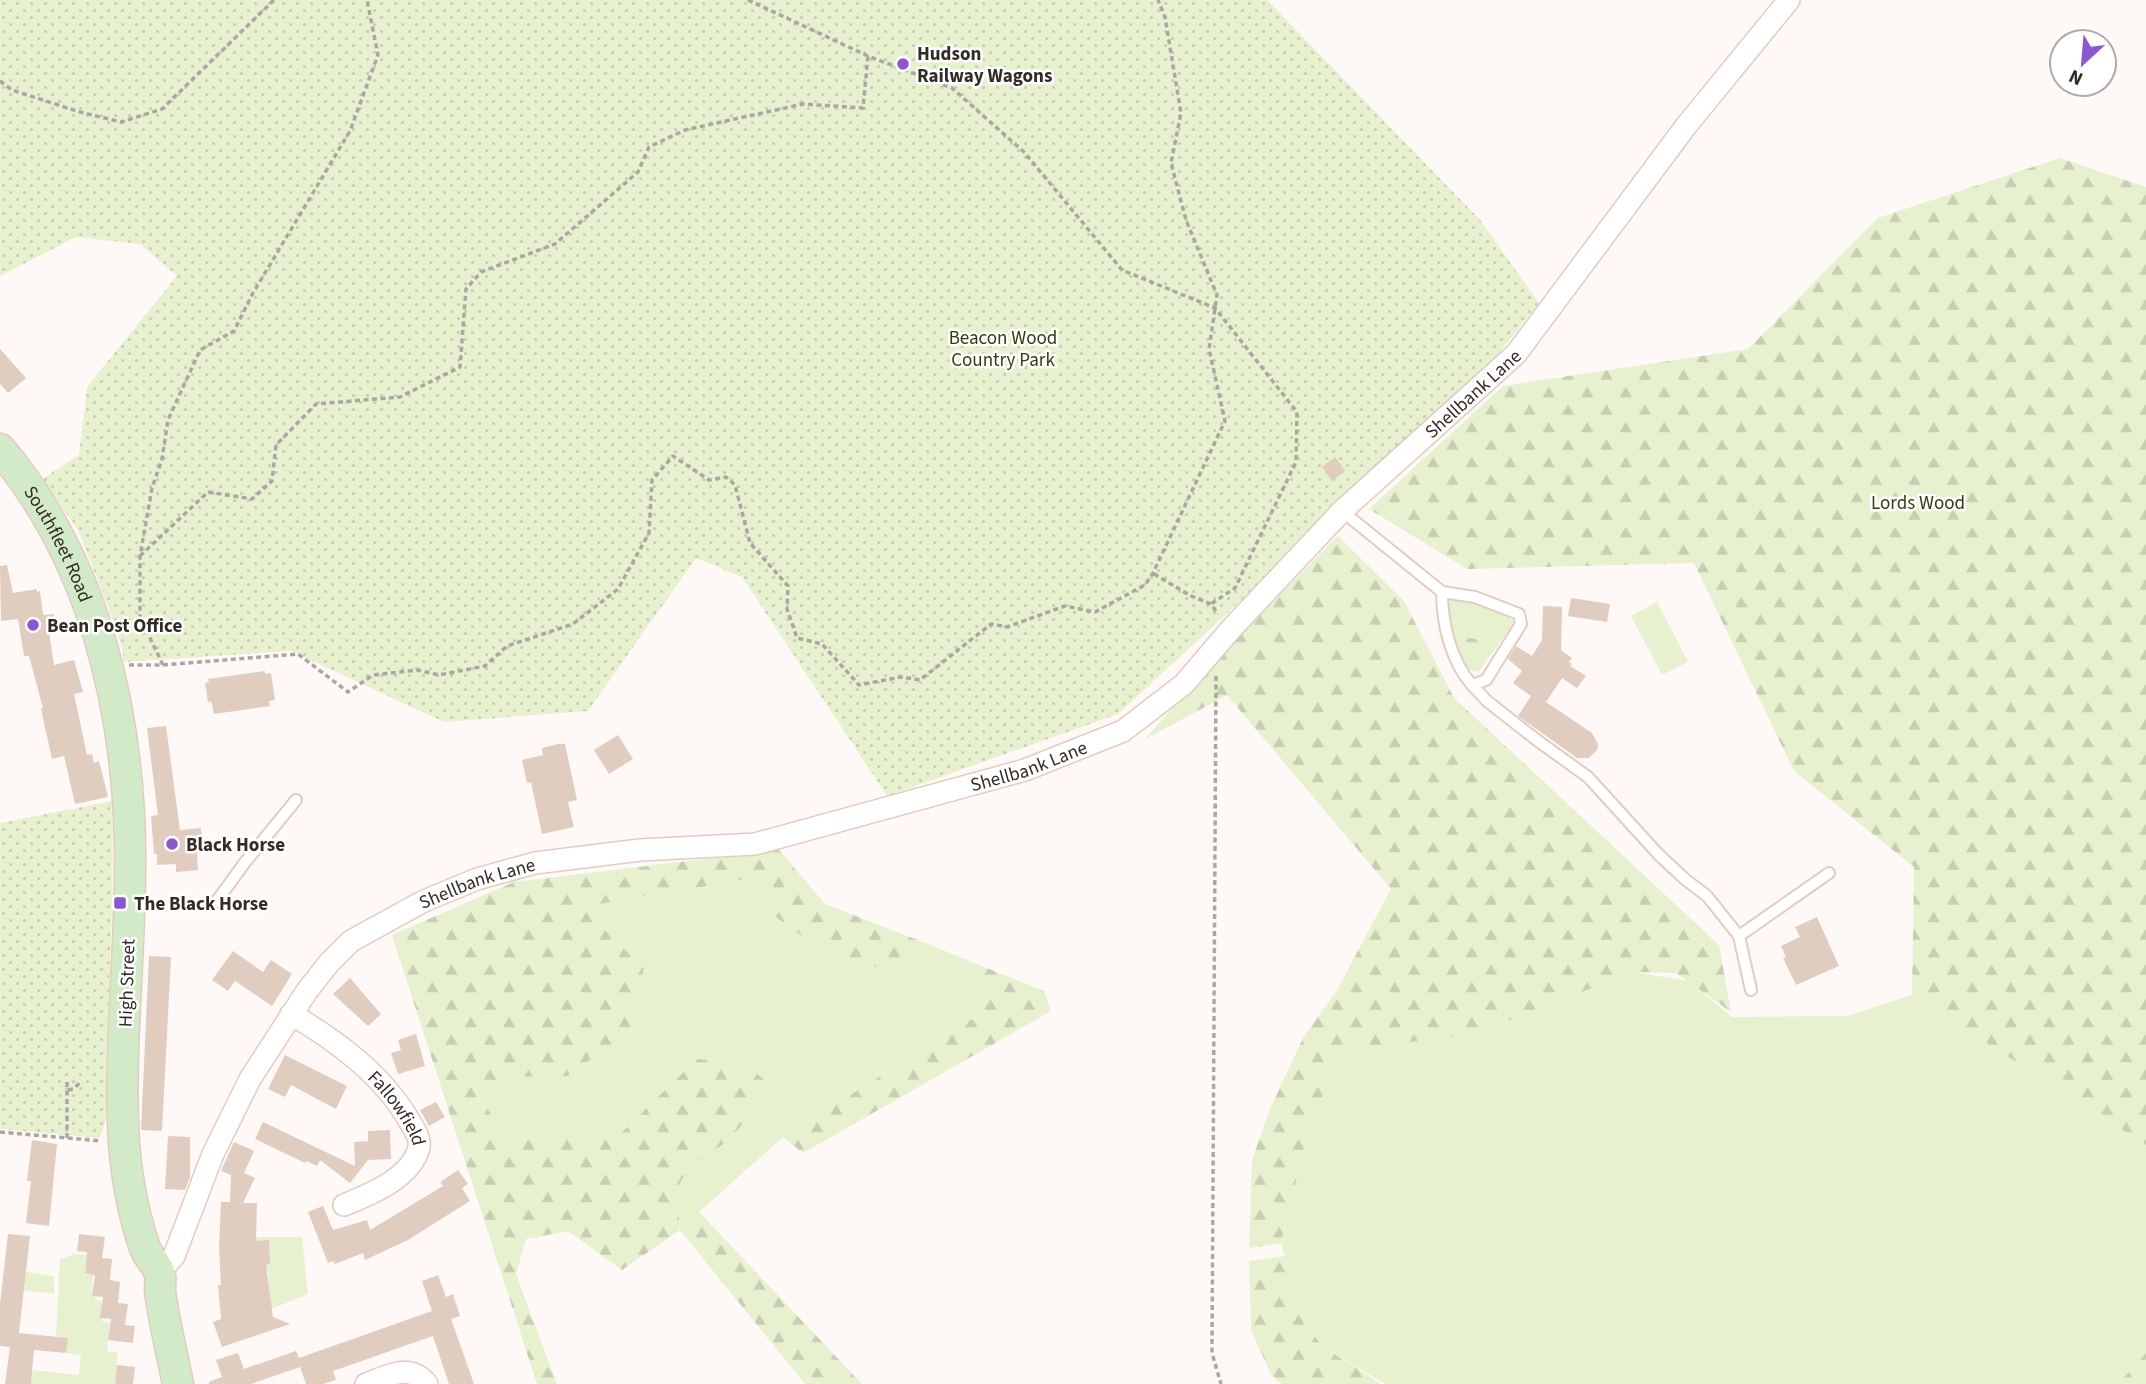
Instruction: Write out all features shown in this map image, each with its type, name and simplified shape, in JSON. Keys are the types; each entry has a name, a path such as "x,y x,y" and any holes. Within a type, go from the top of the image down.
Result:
{"main road":[{"name":"Southfleet Road","path":"0,449 28,486 67,553 88,599 109,674"},
{"name":"High Street","path":"109,674 123,747 130,845 123,1072 124,1143 138,1227 147,1255 160,1272"},
{"path":"160,1272 160,1291 178,1384"}],"street":[{"name":"Shellbank Lane","path":"160,1272 174,1256 199,1187 235,1106 290,1014 317,978 351,941 424,901 477,879 535,863 640,850 755,844 1025,770 1123,731 1184,684 1231,629 1342,511 1516,354 1686,126 1789,0"},
{"name":"Fallowfield","path":"290,1014 316,1029 371,1071 394,1097 419,1140 416,1154 398,1177 371,1194 344,1206"},
{"path":"366,1384 405,1370 418,1374 427,1384"}],"lane":[{"path":"1342,511 1442,592 1475,597 1518,614 1521,624 1486,680 1472,685"},
{"path":"1442,592 1442,607 1458,668 1487,701 1588,777 1659,855 1707,895 1739,936 1751,990"},
{"path":"216,902 296,800"},
{"path":"1739,936 1829,873"}],"path":[{"path":"0,81 12,90 80,113 121,122 162,108 274,0"},
{"path":"163,665 140,617 141,556 152,488 162,459 168,420 200,350 234,331 253,293 350,131 377,55 367,0"},
{"path":"748,0 868,56 952,88 1024,152 1122,270 1215,308 1297,412 1296,462 1235,588 1211,604 1191,596 1153,573"},
{"path":"109,674 123,665 163,665 298,654 348,692 373,675 418,670 439,675 485,666 507,646 573,624 618,589 649,533 652,480 673,456 709,480 726,477 735,485 750,543 788,586 787,608 797,638 822,643 859,685 901,677 920,680 991,624 1007,627 1065,606 1095,612 1145,585 1225,421 1209,349 1217,295 1186,220 1171,163 1181,113 1165,18 1158,0"},
{"path":"141,556 208,492 252,499 272,481 276,445 316,404 400,397 460,367 466,289 481,272 555,244 638,172 649,147 685,130 803,104 863,107 868,56"},
{"path":"1217,689 1212,1353 1222,1384"},
{"path":"67,1080 67,1138"},
{"path":"68,1090 74,1089 82,1081"},
{"path":"0,1132 124,1143"}],"green space":[{"name":"Beacon Wood Country Park","path":"0,0 1267,0 1481,221 1539,303 1469,390 1118,714 887,796 742,577 696,558 588,711 444,722 291,651 123,662 116,627 78,530 42,479 79,455 87,387 177,276 140,244 76,237 0,276"},
{"name":"Lords Wood","path":"2060,158 2146,187 2146,1145 1912,995 1914,867 1794,771 1694,563 1467,569 1369,509 1503,386 1748,349 1878,218"},
{"path":"1338,536 1404,601 1454,698 1719,945 1731,1012 1676,973 1634,972 1473,1034 1345,1050 1310,1123 1281,1243 1249,1248 1252,1160 1270,1109 1303,1038 1337,990 1391,889 1227,695 1144,740 1224,651"},
{"path":"1453,598 1505,613 1513,621 1479,671 1474,672 1463,661 1450,623 1447,607"},
{"path":"1657,602 1688,662 1662,675 1631,616"},
{"path":"1466,638 1478,639 1487,647 1478,663 1472,665 1461,647"},
{"path":"112,801 107,1100 103,1129 99,1138 0,1129 0,823"},
{"path":"779,850 825,904 928,944 923,959 893,973 817,947 776,917 748,879 581,907 644,968 631,1031 567,1076 513,1077 474,1085 505,1139 616,1138 697,1059 745,1064 767,1082 758,1106 728,1141 689,1167 676,1190 680,1229 699,1212 862,1384 805,1384 680,1230 622,1270 568,1231 526,1239 516,1274 557,1384 537,1384 392,935 514,882"},
{"path":"748,879 776,917 923,959 928,944 977,964 971,977 991,996 977,1016 783,1137 680,1229 676,1189 689,1167 728,1141 697,1059 616,1138 504,1139 474,1085 513,1077 567,1076 644,968 580,907"},
{"path":"977,964 1044,991 1051,1011 803,1153 783,1137 977,1016 991,996 971,977"},
{"path":"1634,972 1688,981 1732,1017 1847,1016 1912,995 2146,1145 2146,1353 2118,1384 1385,1384 1322,1346 1299,1315 1281,1243 1310,1123 1345,1050 1473,1033"},
{"path":"240,1237 302,1237 308,1294 269,1310 271,1305 268,1271 222,1276 220,1267 270,1264 269,1241 241,1242"},
{"path":"73,1254 86,1255 85,1273 93,1274 92,1295 102,1301 102,1321 110,1323 107,1351 118,1353 115,1384 31,1384 33,1370 79,1375 81,1355 66,1353 67,1338 56,1336 60,1258 64,1259"},
{"path":"1284,1256 1299,1315 1322,1346 1381,1384 1281,1384 1271,1374 1251,1330 1249,1261"},
{"path":"26,1272 54,1276 54,1294 24,1290"},
{"path":"2146,1353 2146,1384 2118,1384"}],"building":[{"path":"0,349 26,378 8,393 0,384"},
{"path":"1335,457 1345,471 1332,481 1322,467"},
{"path":"7,565 13,593 37,589 37,592 40,591 43,615 54,614 57,631 49,632 54,665 74,660 83,692 74,694 87,755 92,754 94,763 99,761 108,797 75,804 64,756 52,759 41,709 43,708 29,656 24,656 18,619 1,621 0,566"},
{"path":"1571,598 1610,604 1607,622 1568,616"},
{"path":"1543,606 1562,607 1561,650 1572,658 1570,666 1586,676 1577,688 1562,678 1546,702 1592,733 1598,744 1597,750 1589,758 1577,758 1518,716 1531,696 1513,683 1522,671 1508,659 1516,646 1532,656 1542,640"},
{"path":"265,671 265,674 271,673 275,700 269,701 270,706 214,714 211,701 208,702 205,683 209,682 208,679"},
{"path":"166,726 180,830 201,828 203,853 197,853 198,870 176,872 176,864 157,865 157,854 154,854 151,816 158,815 147,728"},
{"path":"618,735 633,759 609,774 594,750"},
{"path":"565,744 577,800 568,802 574,827 542,834 531,782 527,783 522,760 543,755 542,748"},
{"path":"1817,917 1839,966 1796,985 1783,958 1786,957 1781,946 1800,937 1795,927"},
{"path":"233,951 263,972 271,960 292,974 272,1006 235,981 228,991 212,980"},
{"path":"149,956 171,957 162,1131 141,1130"},
{"path":"350,978 381,1014 368,1026 333,994"},
{"path":"416,1034 425,1066 398,1074 391,1053 401,1050 398,1040"},
{"path":"285,1055 347,1086 336,1109 291,1085 285,1097 268,1089"},
{"path":"436,1102 445,1117 429,1126 420,1110"},
{"path":"263,1122 355,1166 354,1142 368,1141 368,1131 390,1130 391,1159 368,1160 350,1183 320,1160 317,1166 306,1161 305,1163 255,1139"},
{"path":"168,1136 190,1137 190,1177 185,1190 165,1189"},
{"path":"32,1140 57,1144 49,1226 26,1223"},
{"path":"234,1142 254,1151 244,1173 255,1178 243,1203 257,1203 256,1241 269,1240 270,1264 266,1264 273,1317 290,1324 222,1347 213,1322 221,1319 218,1285 221,1285 221,1202 230,1202 231,1175 221,1171"},
{"path":"458,1170 468,1184 462,1188 470,1201 408,1240 365,1260 363,1253 335,1264 333,1261 328,1263 308,1212 323,1206 333,1230 367,1220 370,1230 443,1186 440,1182"},
{"path":"8,1234 30,1236 19,1333 68,1338 66,1353 34,1350 31,1384 5,1384 10,1347 0,1346 0,1304"},
{"path":"79,1234 105,1237 102,1258 112,1259 110,1280 120,1282 118,1303 128,1304 125,1325 135,1326 133,1343 108,1340 111,1319 100,1318 103,1297 92,1296 95,1275 85,1273 87,1252 77,1251"},
{"path":"438,1275 446,1297 453,1294 460,1316 451,1319 474,1384 449,1384 433,1336 333,1371 336,1380 323,1384 306,1384 300,1367 251,1384 209,1384 222,1377 216,1360 238,1353 244,1369 296,1351 299,1358 432,1311 422,1281"},
{"path":"117,1365 135,1367 133,1384 115,1384"}],"place":[{"name":"Hudson Railway Wagons","path":"903,64"},
{"name":"Bean Post Office","path":"33,625"},
{"name":"Black Horse","path":"172,844"},
{"name":"The Black Horse","path":"120,903"}]}
